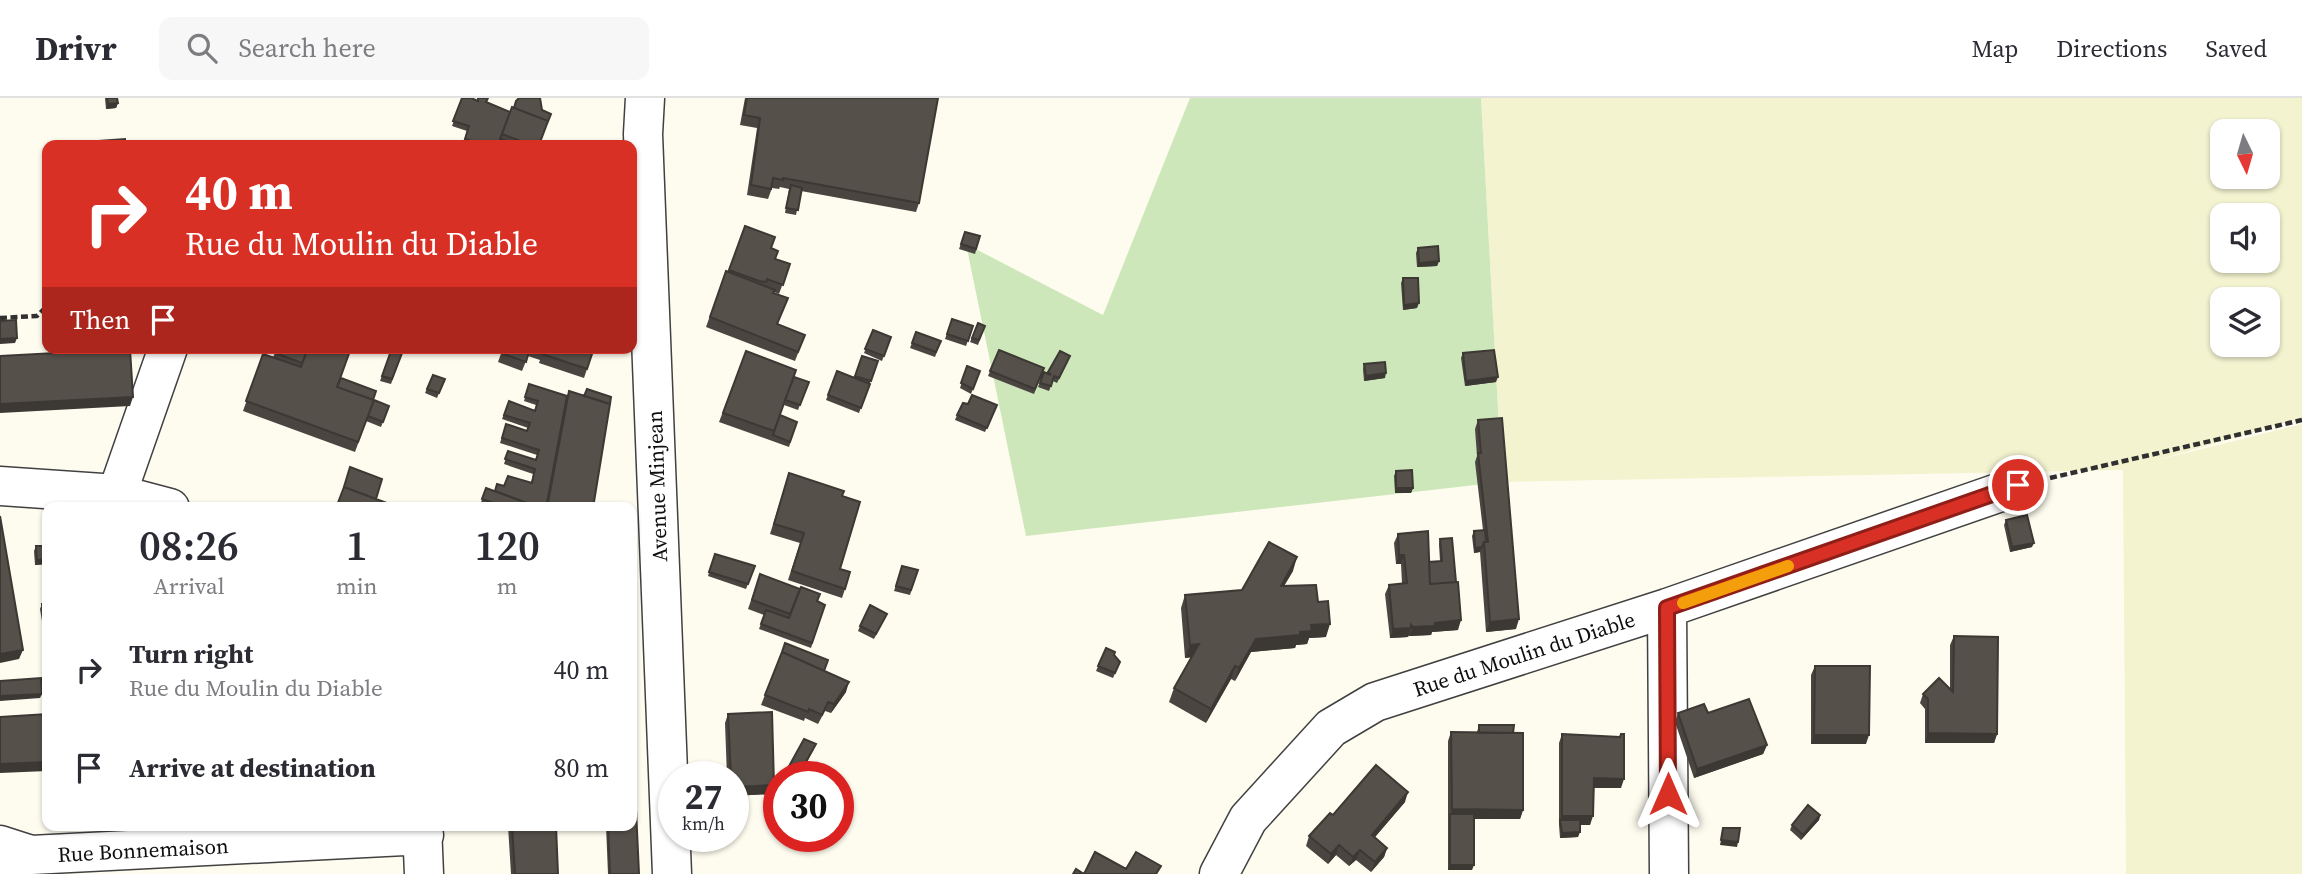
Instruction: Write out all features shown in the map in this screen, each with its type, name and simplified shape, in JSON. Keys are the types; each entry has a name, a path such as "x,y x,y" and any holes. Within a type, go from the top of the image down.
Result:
{"street":[{"name":"Avenue Minjean","path":"645,98 643,134 672,874"},
{"path":"117,494 165,354"},
{"name":"Rue du Moulin du Diable","path":"1219,874 1248,819 1331,728 1375,702 1667,608 2018,485"},
{"path":"0,486 117,494 147,502"},
{"path":"1667,608 1669,874"},
{"path":"423,831 424,874"},
{"name":"Rue Bonnemaison","path":"10,857 423,831"}],"path":[{"path":"0,318 37,316 42,311"},
{"path":"2018,485 2302,421"}],"green space":[{"path":"1190,98 1481,98 1502,482 1026,536 966,244 1103,315"},
{"path":"1481,98 2302,98 2302,418 2154,461 2302,424 2302,874 2126,874 2123,470 1502,482"}],"building":[{"path":"107,98 117,98 118,103 108,104"},
{"path":"462,98 478,101 478,98 488,98 486,102 510,112 500,139 503,140 465,139 469,126 453,121"},
{"path":"519,98 540,98 542,110 551,114 547,124 548,121 514,108"},
{"path":"747,98 938,98 919,203 783,178 773,178 771,189 751,185 760,118 744,115"},
{"path":"512,107 548,121 541,140 518,140 502,134"},
{"path":"791,185 802,188 798,210 786,208"},
{"path":"745,226 775,237 771,248 778,251 775,259 790,264 783,285 767,279 766,282 759,281 729,270"},
{"path":"965,232 980,236 976,249 961,244"},
{"path":"1438,246 1439,261 1419,263 1418,248"},
{"path":"726,271 775,290 773,293 788,298 777,324 805,335 798,352 710,317"},
{"path":"1403,278 1418,278 1419,303 1404,305"},
{"path":"952,319 973,326 968,341 947,334"},
{"path":"16,320 17,338 0,339 0,321"},
{"path":"978,323 985,326 979,340 972,338"},
{"path":"873,330 891,337 884,356 865,349"},
{"path":"916,332 941,341 936,352 912,343"},
{"path":"999,350 1044,368 1035,389 990,371"},
{"path":"1494,350 1498,377 1466,381 1463,353"},
{"path":"746,351 796,370 774,431 723,413"},
{"path":"1060,351 1070,356 1059,378 1054,376 1051,386 1040,383 1044,372 1051,375 1048,372"},
{"path":"130,354 133,397 0,404 0,356"},
{"path":"263,354 301,367 306,354 349,354 337,387 374,400 358,442 246,401"},
{"path":"278,354 306,354 302,363"},
{"path":"390,354 402,354 392,379 382,376"},
{"path":"504,354 528,354 526,362"},
{"path":"542,354 592,354 587,369"},
{"path":"862,356 878,361 871,381 855,376"},
{"path":"1385,362 1386,373 1366,376 1364,364"},
{"path":"967,366 980,371 973,389 961,383"},
{"path":"837,371 870,384 861,408 828,395"},
{"path":"433,375 445,379 439,393 427,389"},
{"path":"794,377 809,382 800,405 785,400"},
{"path":"341,378 376,391 373,400 337,387"},
{"path":"529,384 567,396 547,502 524,502 495,491 497,484 504,486 508,476 532,483 535,469 505,459 508,451 536,460 539,450 502,438 506,424 527,431 530,423 504,415 509,401 535,411 538,401 525,397"},
{"path":"587,389 611,397 610,404 584,396"},
{"path":"569,391 610,404 594,502 548,502"},
{"path":"972,395 997,405 987,428 957,415 963,403 968,404"},
{"path":"374,400 389,406 383,422 368,416"},
{"path":"780,415 797,422 790,442 773,435"},
{"path":"1502,418 1519,619 1490,622 1484,542 1488,542 1478,453 1481,453 1478,420"},
{"path":"350,467 382,479 376,499 344,487 343,490"},
{"path":"1412,470 1413,488 1396,488 1396,471"},
{"path":"789,473 844,491 842,496 860,502 840,569 850,572 845,589 792,571 804,533 774,524"},
{"path":"344,487 384,502 338,502"},
{"path":"486,488 524,502 490,502 482,499"},
{"path":"2027,515 2034,543 2012,547 2006,520"},
{"path":"0,516 23,650 0,654"},
{"path":"1485,530 1486,542 1482,547 1475,548 1474,531"},
{"path":"1428,531 1430,584 1458,582 1461,620 1435,623 1434,626 1411,625 1411,628 1393,629 1389,585 1407,583 1404,555 1399,555 1398,534"},
{"path":"1452,538 1456,582 1430,584 1429,562 1442,561 1440,539"},
{"path":"1269,542 1297,557 1281,586 1316,585 1318,602 1328,601 1330,624 1311,625 1312,631 1300,632 1300,635 1256,639 1239,668 1235,666 1211,709 1174,688 1199,644 1190,645 1185,595 1242,590"},
{"path":"36,546 42,546 42,560 37,560"},
{"path":"715,554 755,566 748,584 709,572"},
{"path":"902,566 918,570 911,590 896,586"},
{"path":"760,574 800,589 790,614 752,600"},
{"path":"801,587 820,594 817,601 825,605 812,643 761,624 766,610 789,618"},
{"path":"870,605 887,614 876,634 860,626"},
{"path":"1954,636 1998,637 1997,734 1928,733 1928,699 1923,694 1939,678 1953,692"},
{"path":"785,643 828,660 824,671 782,652"},
{"path":"1106,648 1115,652 1114,655 1120,662 1115,673 1098,666"},
{"path":"782,652 849,682 834,704 828,702 822,715 765,695"},
{"path":"1815,666 1870,666 1869,735 1814,735"},
{"path":"41,678 42,694 0,696 0,681"},
{"path":"1749,699 1767,745 1697,769 1678,713 1704,704 1708,713"},
{"path":"772,712 773,761 763,761 763,786 749,786 749,761 730,761 728,714"},
{"path":"42,714 42,762 0,764 0,717"},
{"path":"1479,725 1514,725 1513,733 1479,733"},
{"path":"1451,732 1523,733 1523,810 1452,809"},
{"path":"1562,734 1620,737 1624,734 1624,779 1594,778 1593,816 1562,816"},
{"path":"804,739 816,744 806,761 792,761"},
{"path":"1376,765 1408,792 1372,835 1387,848 1375,862 1360,850 1353,857 1339,845 1331,854 1309,836 1330,813 1333,815"},
{"path":"1808,805 1820,815 1803,835 1792,825"},
{"path":"1450,814 1474,814 1474,865 1450,865"},
{"path":"1560,820 1580,820 1580,832 1562,833"},
{"path":"1723,828 1740,828 1738,842 1721,840"},
{"path":"512,831 556,831 558,874 515,874"},
{"path":"608,831 637,831 639,874 610,874"},
{"path":"1095,852 1126,869 1136,852 1161,866 1156,874 1084,874"}],"slow traffic":[{"path":"1683,603 1788,566"}],"route":[{"path":"1668,794 1667,608 2018,485"}]}
